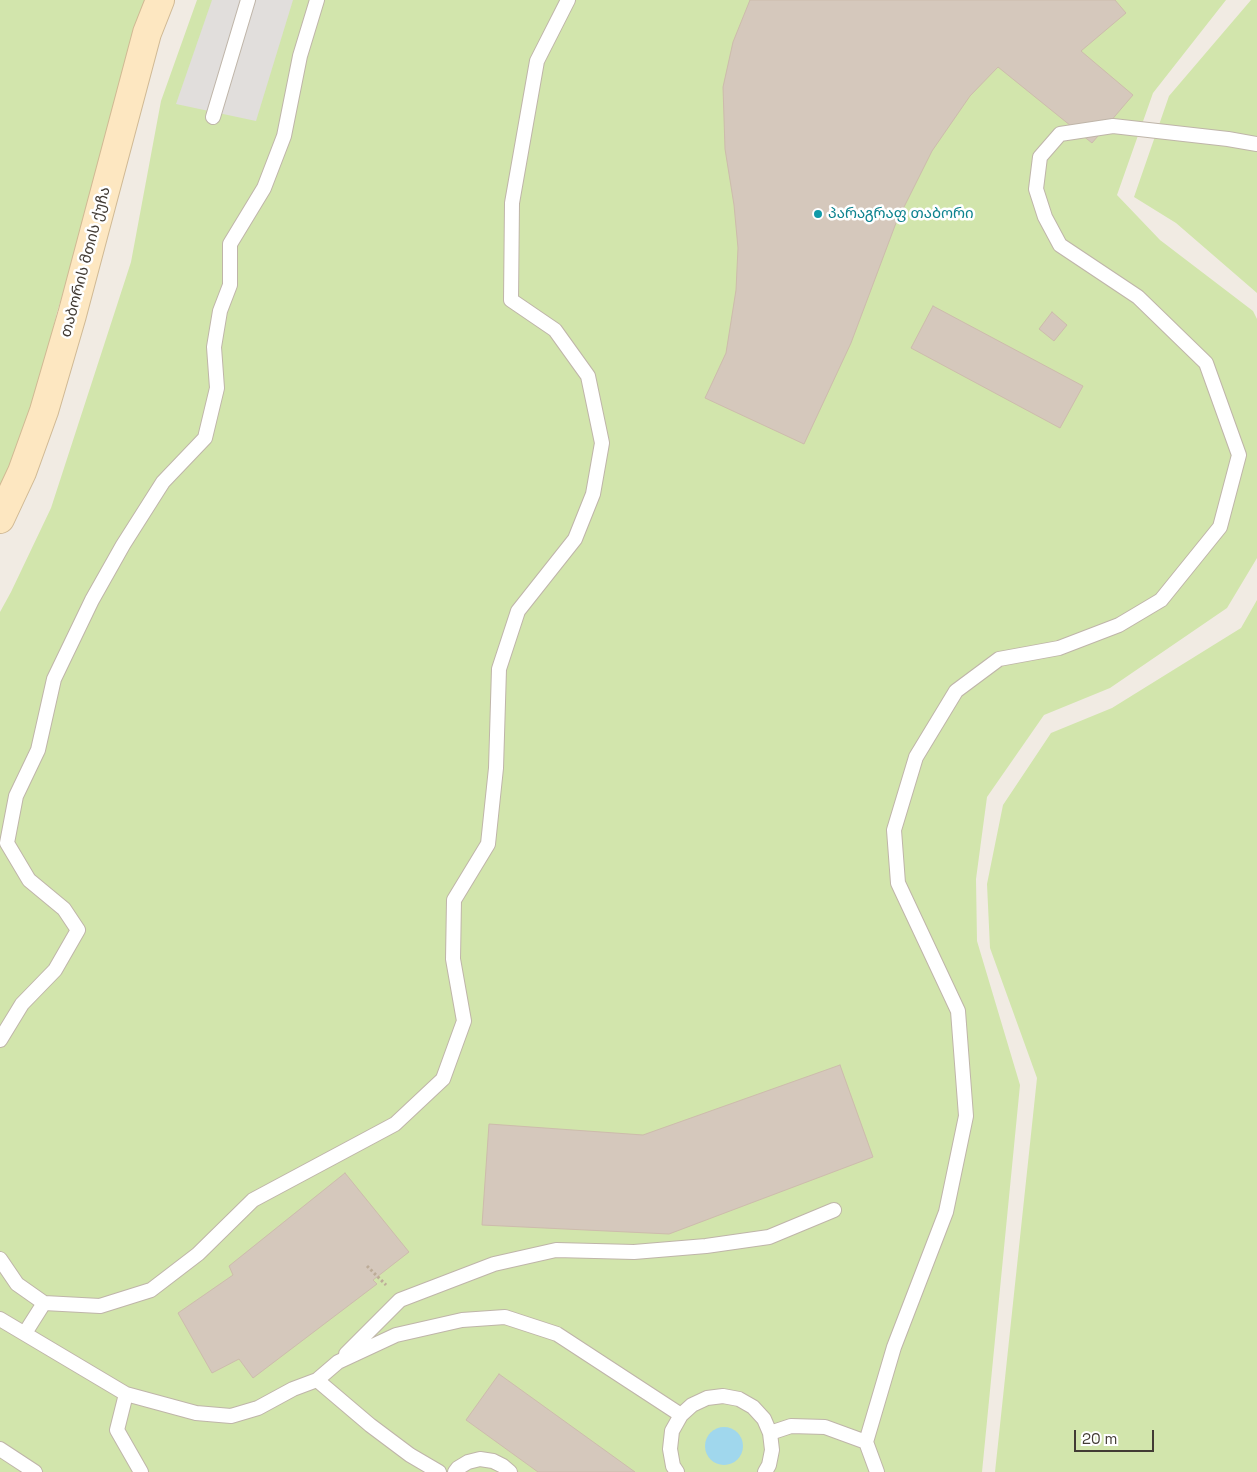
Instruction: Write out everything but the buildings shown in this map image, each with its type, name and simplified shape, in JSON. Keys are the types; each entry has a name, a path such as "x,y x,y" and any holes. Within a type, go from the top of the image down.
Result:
{"main road":[{"name":"თაბორის მთის ქუჩა","path":"0,519 22,472 44,411 72,315 147,33 160,0"}],"lane":[{"path":"213,116 248,0"},
{"path":"0,1040 22,1004 55,970 78,930 64,909 29,880 8,843 16,796 38,750 54,679 92,600 123,545 163,482 206,438 217,388 214,347 220,311 230,285 230,244 264,188 284,136 300,56 317,0"},
{"path":"0,1259 17,1284 44,1303 100,1306 151,1290 198,1254 253,1200 395,1124 442,1079 464,1021 453,959 454,900 488,844 496,768 499,669 518,611 575,539 593,494 602,443 588,376 555,330 511,300 512,203 537,61 568,0"},
{"path":"877,1472 866,1442 894,1347 946,1212 966,1116 958,1011 898,883 894,830 916,757 956,691 999,659 1059,648 1119,625 1161,600 1220,527 1239,454 1206,363 1138,297 1060,245 1046,217 1036,189 1040,157 1060,134 1113,126 1257,144"},
{"path":"0,1319 126,1394 196,1413 231,1416 258,1408 293,1389 317,1380 338,1362 400,1300 494,1264 556,1250 634,1252 715,1245 769,1237 834,1210"},
{"path":"25,1334 44,1303"},
{"path":"338,1362 396,1335 462,1320 505,1317 557,1334 680,1416"},
{"path":"317,1380 370,1425 410,1455 439,1472"},
{"path":"126,1394 117,1430 141,1472"},
{"path":"677,1472 673,1466 670,1449 672,1431 680,1416 692,1404 707,1398 723,1396 739,1399 753,1407 764,1419 770,1434 772,1450 765,1472"},
{"path":"770,1434 791,1426 825,1427 866,1442"},
{"path":"0,1449 35,1472"},
{"path":"455,1472 468,1462 480,1459 493,1461 504,1466 510,1472"}],"path":[{"path":"367,1266 400,1300"}],"green space":[{"path":"0,0 158,0 145,33 57,312 33,413 0,524"},
{"path":"197,0 1226,0 1153,93 1117,195 1160,240 1253,311 1257,319 1257,558 1227,608 1110,688 1044,715 987,797 976,879 977,941 1020,1085 982,1472 0,1472 0,612 51,508 131,262 161,101"},
{"path":"1251,0 1257,0 1257,293 1176,223 1134,197 1169,96"},
{"path":"1257,600 1257,1472 995,1472 1037,1078 990,948 987,884 1003,805 1051,733 1112,708 1241,628"}],"shaded area":[{"path":"212,0 293,0 256,121 176,104"}],"water":[{"path":"724,1427 737,1433 743,1446 737,1459 724,1465 711,1459 705,1446 711,1433"}],"place":[{"name":"პარაგრაფ თაბორი","path":"818,214"}]}
